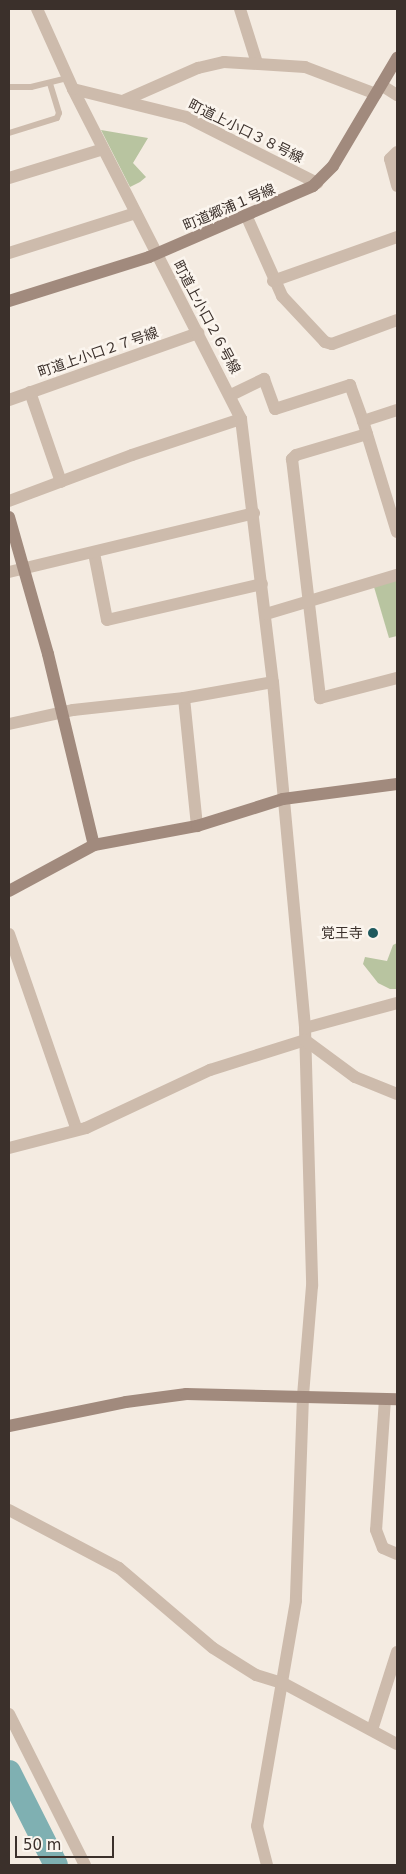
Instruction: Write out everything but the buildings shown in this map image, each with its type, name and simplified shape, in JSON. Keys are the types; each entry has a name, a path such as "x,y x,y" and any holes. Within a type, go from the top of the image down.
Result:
{"street":[{"name":"町道上小口２６号線","path":"37,9 70,83 231,395 241,418 254,513 274,682 305,1034 312,1286 303,1396 299,1570 283,1683 257,1826 266,1865"},
{"path":"240,9 257,63"},
{"name":"町道郷浦１号線","path":"9,301 157,254 317,183 333,166 397,58"},
{"path":"125,100 198,68 224,62 305,67 397,95"},
{"name":"町道上小口３８号線","path":"70,83 200,123 317,183"},
{"path":"9,178 103,148"},
{"path":"397,152 390,159 397,186"},
{"path":"9,253 136,213"},
{"path":"246,215 273,282 282,296 325,342 332,344 397,320"},
{"path":"273,282 397,237"},
{"name":"町道上小口２７号線","path":"9,400 198,333"},
{"path":"231,395 264,379 275,409 350,385 353,389 397,532"},
{"path":"30,392 61,482"},
{"path":"363,421 397,410"},
{"path":"9,501 241,418"},
{"path":"367,434 296,454 292,459 320,698 397,678"},
{"path":"9,572 254,513"},
{"path":"9,517 25,569 94,845"},
{"path":"94,553 107,620 262,584"},
{"path":"266,614 397,575"},
{"path":"9,724 62,712 184,698 274,682"},
{"path":"184,698 198,826"},
{"path":"9,891 94,845 198,826 283,799 397,784"},
{"path":"9,934 77,1130"},
{"path":"9,1148 77,1130 210,1070 305,1034 397,1003"},
{"path":"305,1034 354,1077 397,1094"},
{"path":"9,1426 171,1396 303,1396 391,1399 376,1530 383,1548 397,1554"},
{"path":"9,1510 119,1568 214,1648 256,1675 283,1683 397,1744"},
{"path":"372,1730 397,1652"},
{"path":"9,1714 84,1865"}],"lane":[{"path":"9,87 70,83"},
{"path":"9,133 57,118 59,113 50,84"}],"green space":[{"path":"101,130 148,138 133,163 146,177 130,187"},
{"path":"397,580 397,636 389,638 374,587"},
{"path":"397,943 397,989 390,989 378,983 363,964 365,957 387,961 393,945"}],"waterway":[{"path":"9,1772 56,1865"}],"place":[{"name":"覚王寺","path":"373,933"}]}
